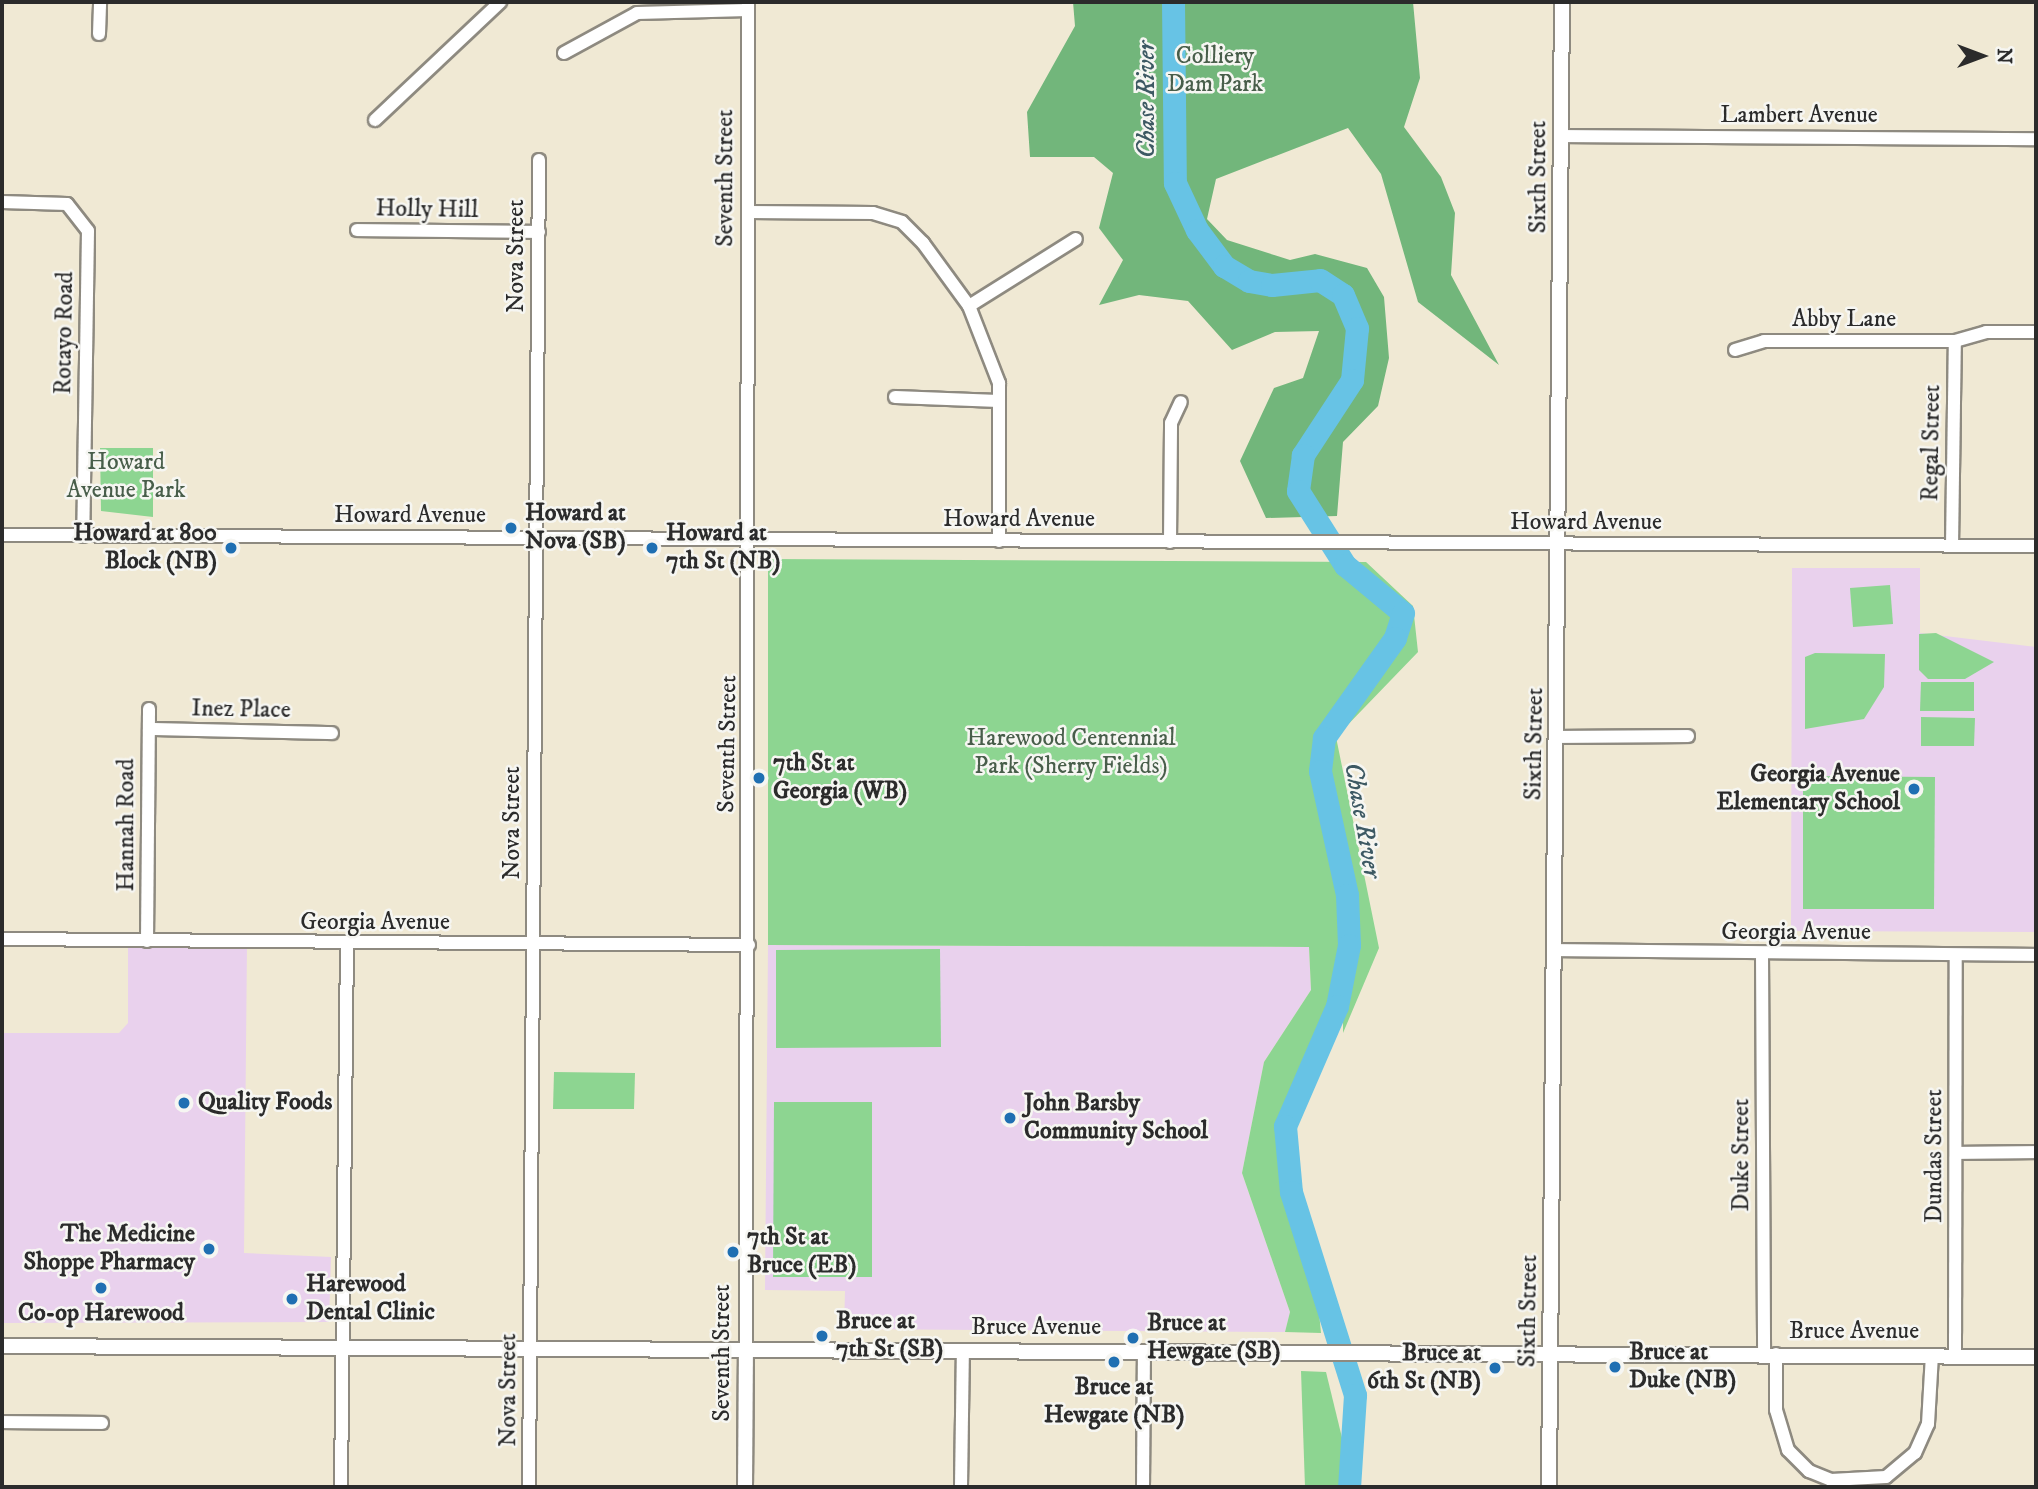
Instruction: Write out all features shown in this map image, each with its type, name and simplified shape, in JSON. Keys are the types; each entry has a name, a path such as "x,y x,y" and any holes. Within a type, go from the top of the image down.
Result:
{"street":[{"path":"99,34 100,2"},
{"path":"375,120 500,2"},
{"name":"Sixth Street","path":"1549,1487 1560,544 1562,2"},
{"path":"564,54 637,13 748,6"},
{"name":"Seventh Street","path":"745,1487 752,539 748,6"},
{"name":"Lambert Avenue","path":"1562,136 2036,139"},
{"name":"Nova Street","path":"529,1487 539,160"},
{"name":"Rotayo Road","path":"2,202 67,204 88,231 83,536"},
{"path":"749,212 873,213 902,222 969,306 999,383 999,541"},
{"name":"Holly Hill","path":"356,230 539,232"},
{"path":"969,306 1076,239"},
{"name":"Abby Lane","path":"1735,350 1764,341 1955,341 1986,332 2036,332"},
{"name":"Regal Street","path":"1952,546 1955,341"},
{"path":"895,397 999,401"},
{"path":"1170,541 1171,423 1181,402"},
{"name":"Howard Avenue","path":"2,535 2036,546"},
{"name":"Hannah Road","path":"147,941 149,709"},
{"name":"Inez Place","path":"149,729 332,733"},
{"path":"1558,737 1688,736"},
{"name":"Georgia Avenue","path":"2,939 533,947 748,946"},
{"path":"341,1487 346,944"},
{"name":"Georgia Avenue","path":"1555,950 2036,955"},
{"name":"Duke Street","path":"1762,954 1770,1355"},
{"name":"Dundas Street","path":"1955,1357 1956,954"},
{"path":"1956,1153 2036,1152"},
{"name":"Bruce Avenue","path":"2,1346 2036,1357"},
{"path":"961,1487 963,1350"},
{"path":"1143,1351 1143,1487"},
{"name":"Bruce Avenue","path":"1770,1355 1776,1410 1788,1450 1809,1471 1832,1480 1886,1476 1915,1453 1928,1424 1932,1355"},
{"path":"2,1422 102,1423"}],"shaded area":[{"name":"Georgia Avenue Elementary School","path":"1792,568 1920,568 1920,633 2036,647 2036,932 1791,931"},
{"path":"128,945 247,945 244,1253 331,1257 329,1322 2,1323 2,1033 119,1033 128,1023"},
{"name":"John Barsby Community School","path":"768,945 1309,947 1311,990 1264,1062 1242,1173 1290,1312 1285,1332 844,1329 845,1291 765,1290"}],"green space":[{"name":"Colliery Dam Park","path":"1073,2 1413,2 1420,78 1404,127 1441,177 1455,213 1451,275 1499,365 1418,302 1381,174 1348,128 1216,179 1207,219 1227,240 1290,260 1315,254 1367,268 1384,297 1389,358 1378,406 1343,442 1337,516 1266,518 1240,461 1274,388 1303,378 1319,331 1275,332 1232,350 1188,301 1139,295 1099,305 1123,260 1099,228 1113,173 1094,157 1030,157 1027,112 1075,26"},
{"name":"Howard Avenue Park","path":"100,448 153,448 153,517 101,511"},
{"name":"Harewood Centennial Park (Sherry Fields)","path":"768,559 1366,562 1413,606 1418,652 1336,737 1379,948 1343,1033 1343,1006 1300,1087 1284,1145 1282,1189 1314,1261 1321,1333 1285,1332 1290,1312 1242,1173 1264,1062 1311,990 1309,947 768,945"},
{"path":"1890,585 1893,624 1853,627 1850,588"},
{"path":"1936,633 1994,662 1965,679 1928,679 1919,670 1919,634"},
{"path":"1815,653 1885,654 1884,687 1864,719 1805,729 1805,657"},
{"path":"1921,682 1974,682 1974,711 1920,711"},
{"path":"1921,717 1975,718 1974,746 1921,746"},
{"path":"1803,776 1935,777 1934,909 1803,909"},
{"path":"940,949 941,1047 776,1048 776,950"},
{"path":"554,1072 635,1073 634,1109 553,1109"},
{"path":"774,1102 872,1102 872,1277 773,1277"},
{"path":"1301,1371 1326,1372 1354,1487 1305,1487"}],"waterway":[{"name":"Chase River","path":"1173,2 1175,183 1197,230 1224,266 1249,281 1272,285 1320,280 1343,295 1357,328 1352,380 1303,455 1298,491 1345,565 1403,613 1395,638 1324,738 1320,771 1347,895 1349,945 1337,1006 1285,1126 1291,1192 1355,1395 1349,1487"}],"place":[{"name":"Howard at Nova (SB)","path":"511,528"},
{"name":"Howard at 800 Block (NB)","path":"231,548"},
{"name":"Howard at 7th St (NB)","path":"652,548"},
{"name":"7th St at Georgia (WB)","path":"759,778"},
{"name":"Georgia Avenue Elementary School","path":"1914,789"},
{"name":"Quality Foods","path":"184,1103"},
{"name":"John Barsby Community School","path":"1010,1118"},
{"name":"The Medicine Shoppe Pharmacy","path":"209,1249"},
{"name":"7th St at Bruce (EB)","path":"733,1252"},
{"name":"Co-op Harewood","path":"101,1288"},
{"name":"Harewood Dental Clinic","path":"292,1299"},
{"name":"Bruce at 7th St (SB)","path":"822,1336"},
{"name":"Bruce at Hewgate (SB)","path":"1133,1338"},
{"name":"Bruce at Hewgate (NB)","path":"1114,1362"},
{"name":"Bruce at Duke (NB)","path":"1615,1367"},
{"name":"Bruce at 6th St (NB)","path":"1495,1368"}]}
